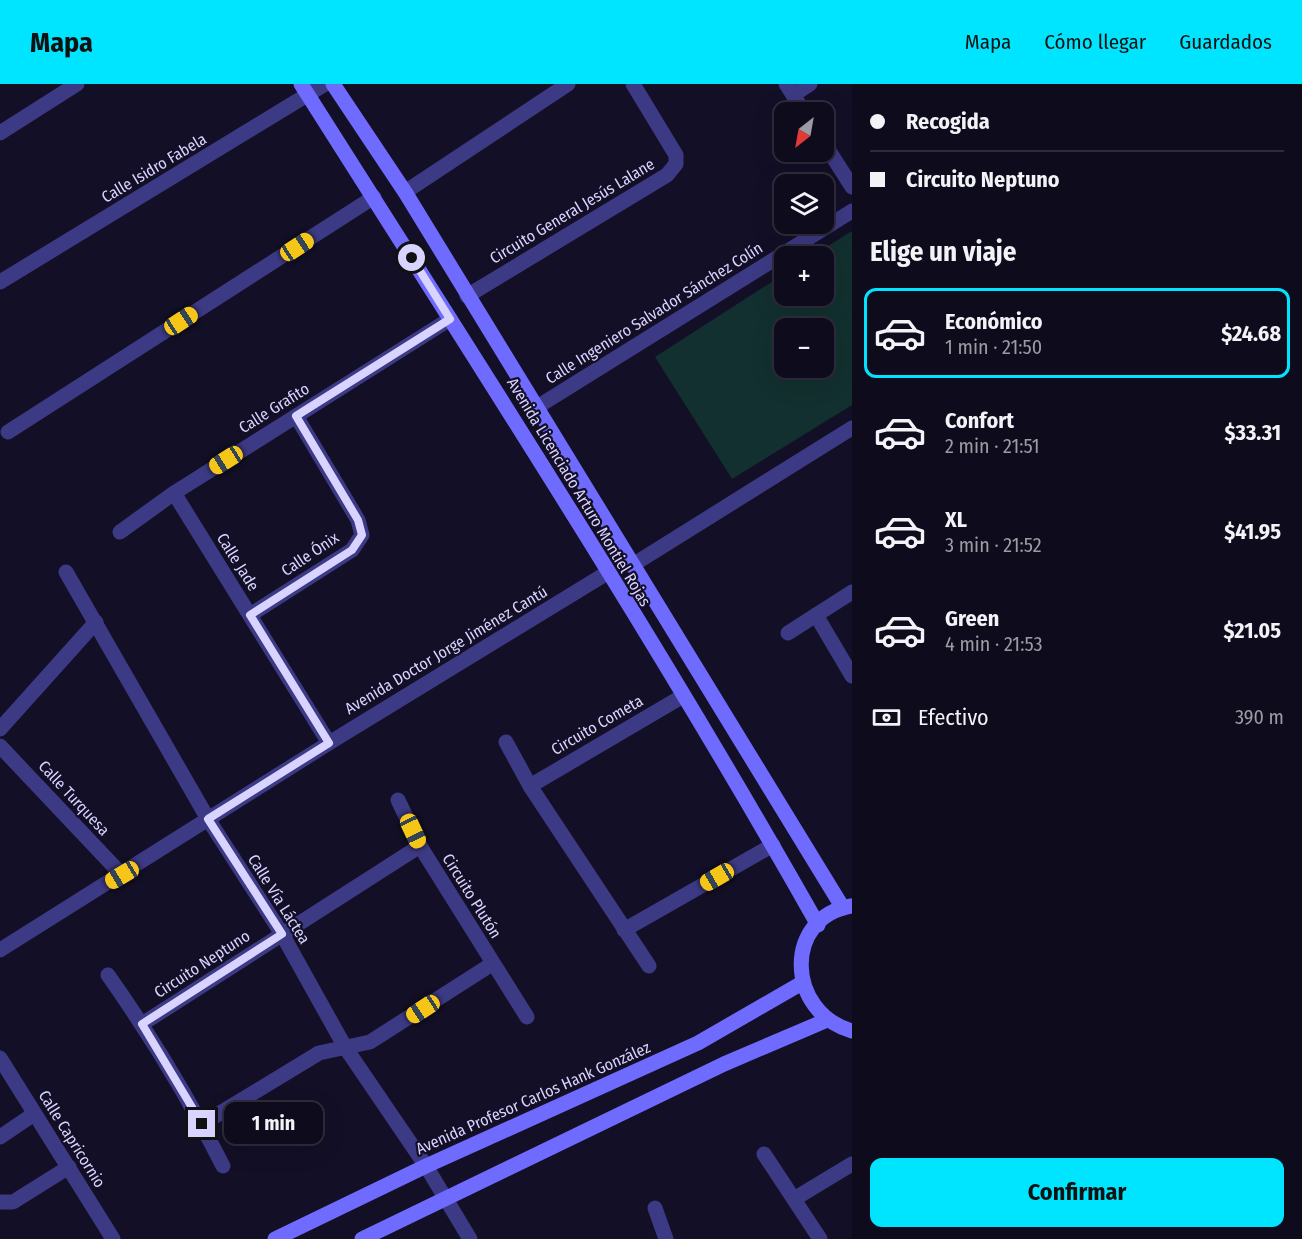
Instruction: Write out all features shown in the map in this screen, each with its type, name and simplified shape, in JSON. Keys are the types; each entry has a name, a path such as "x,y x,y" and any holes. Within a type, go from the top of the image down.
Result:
{"main road":[{"name":"Avenida Licenciado Arturo Montiel Rojas","path":"333,84 405,192 631,566 847,907"},
{"name":"Avenida Licenciado Arturo Montiel Rojas","path":"304,90 374,197 683,696 773,845 818,925"},
{"path":"847,907 818,925 803,952 801,967 802,983 816,1009 827,1020 852,1031"},
{"name":"Avenida Profesor Carlos Hank González","path":"275,1239 426,1166 698,1043 802,983"},
{"path":"362,1239 724,1064 827,1020"}],"street":[{"path":"0,132 77,84"},
{"name":"Calle Isidro Fabela","path":"0,282 304,90 325,84"},
{"path":"405,192 568,84"},
{"name":"Circuito General Jesús Lalane","path":"467,296 667,175 676,164 676,155 633,84"},
{"path":"797,102 789,89 810,84"},
{"path":"834,158 852,187"},
{"path":"8,432 374,197"},
{"name":"Calle Ingeniero Salvador Sánchez Colín","path":"537,407 852,211"},
{"name":"Calle Grafito","path":"120,532 174,494 450,319"},
{"name":"Calle Ónix","path":"250,615 352,550 362,535 358,520 296,416"},
{"path":"631,566 852,428"},
{"name":"Calle Jade","path":"174,494 329,743"},
{"name":"Calle Vía Láctea","path":"66,572 208,819 282,934 345,1047 426,1166 470,1239"},
{"name":"Avenida Doctor Jorge Jiménez Cantú","path":"2,944 122,875 329,743 607,573"},
{"path":"788,633 852,592"},
{"path":"816,615 852,676"},
{"path":"0,729 96,622"},
{"name":"Circuito Cometa","path":"530,786 683,696"},
{"path":"506,742 530,786 649,966"},
{"name":"Calle Turquesa","path":"0,746 122,875"},
{"name":"Circuito Plutón","path":"399,801 420,846 527,1017"},
{"path":"624,930 773,845"},
{"name":"Circuito Plutón","path":"282,934 420,846"},
{"name":"Circuito Neptuno","path":"142,1024 282,934"},
{"name":"Circuito Plutón","path":"345,1047 370,1042 492,964"},
{"path":"108,975 142,1024 202,1124 224,1166"},
{"path":"202,1124 319,1053 345,1047"},
{"name":"Calle Capricornio","path":"0,1058 113,1239"},
{"path":"0,1137 34,1114"},
{"path":"764,1154 819,1239"},
{"path":"794,1198 852,1164"},
{"path":"0,1202 13,1202 69,1167"},
{"path":"655,1208 666,1239"}],"green space":[{"path":"852,231 852,405 732,479 655,357 774,280 774,306 834,306 834,246 828,246"}],"route":[{"path":"202,1124 142,1024 282,934 208,819 329,743 250,615 352,550 362,535 358,520 296,416 450,319 412,258"}]}
